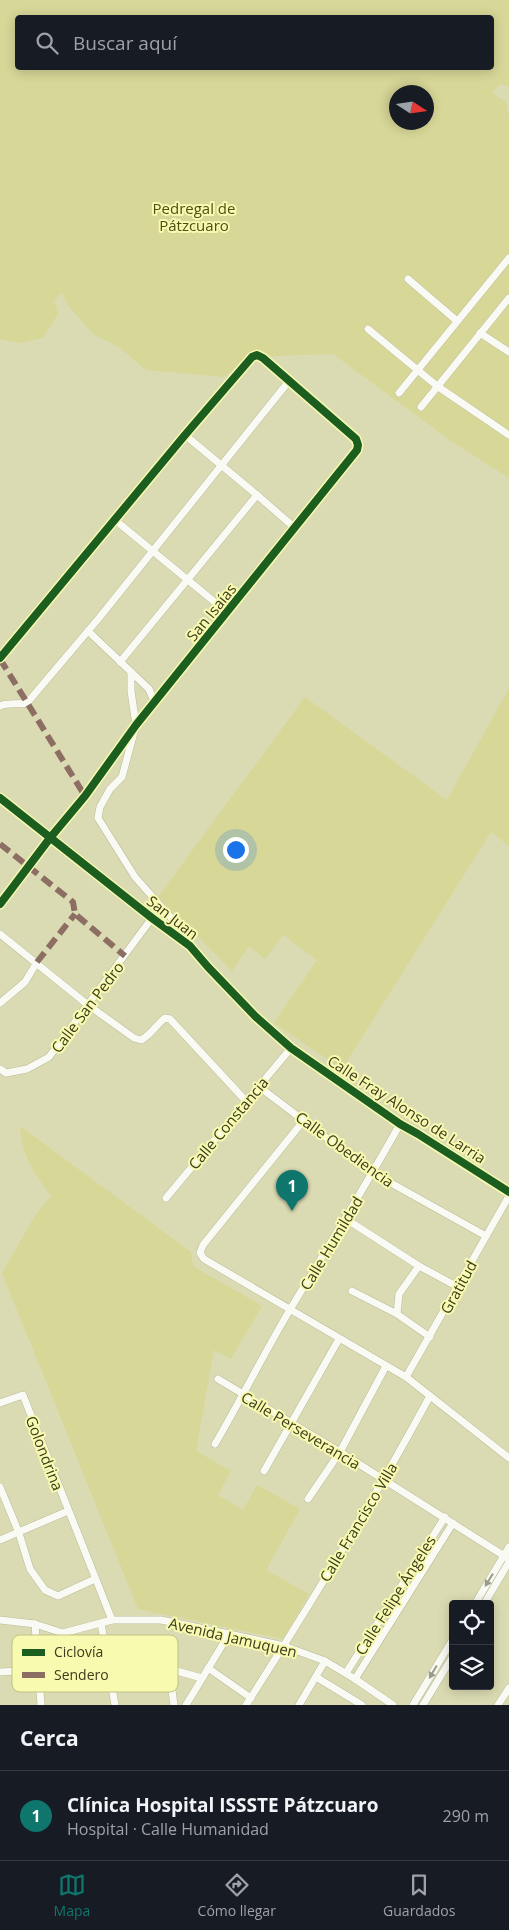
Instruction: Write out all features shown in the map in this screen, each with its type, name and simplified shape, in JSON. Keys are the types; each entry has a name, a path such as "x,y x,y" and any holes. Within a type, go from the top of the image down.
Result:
{"street":[{"path":"399,393 509,258"},
{"path":"408,279 458,321"},
{"path":"421,407 509,298"},
{"path":"368,329 416,371 509,435"},
{"path":"480,333 509,352"},
{"path":"0,658 252,357 257,355 263,358 289,381 88,631 27,703 18,705 3,704 0,706"},
{"name":"San Isaías","path":"0,904 50,838 85,796 136,725 228,613 357,450 356,439 289,381"},
{"path":"185,435 295,528"},
{"path":"120,662 257,496"},
{"path":"114,520 228,613"},
{"path":"88,631 149,689 155,703"},
{"path":"131,673 131,691 136,725 122,777 110,789 100,807 98,818 135,877 181,930 190,946"},
{"name":"San Juan","path":"1,799 190,946 256,1017 291,1048"},
{"name":"Calle San Pedro","path":"3,1071 28,1069 49,1057 152,918"},
{"path":"0,934 88,1005 134,1038 141,1040 147,1037 165,1018 170,1019 246,1101"},
{"path":"0,1004 25,982 37,962"},
{"name":"Calle Constancia","path":"166,1198 291,1048"},
{"name":"Calle Fray Alonso de Larria","path":"291,1048 400,1124 509,1192"},
{"name":"Calle Obediencia","path":"258,1086 373,1173 486,1236"},
{"path":"304,1120 203,1245 200,1253 204,1259 406,1377 509,1458"},
{"name":"Calle Humildad","path":"215,1444 244,1395 290,1309 346,1219 400,1124"},
{"name":"Gratitud","path":"406,1377 509,1196"},
{"path":"346,1219 419,1266 458,1287"},
{"path":"397,1314 399,1294 419,1266"},
{"path":"352,1290 397,1314 430,1337"},
{"path":"264,1471 339,1339"},
{"path":"308,1499 340,1452 386,1366"},
{"name":"Calle Perseverancia","path":"218,1379 445,1517 507,1559"},
{"name":"Golondrina","path":"0,1403 23,1395 112,1620"},
{"name":"Calle Francisco Villa","path":"246,1705 384,1481 430,1396"},
{"path":"0,1486 19,1533 30,1569 45,1590 58,1596 95,1578"},
{"path":"0,1540 68,1511"},
{"name":"Calle Felipe Ángeles","path":"346,1673 445,1517"},
{"name":"Calle Felipe Ángeles","path":"355,1679 453,1523"},
{"path":"486,1600 507,1559 509,1547"},
{"path":"478,1600 507,1559"},
{"path":"393,1599 401,1604"},
{"name":"Avenida Jamuquen","path":"0,1620 35,1624 64,1633 112,1620 161,1620 229,1634 284,1646 325,1662 346,1673 393,1705"},
{"path":"102,1623 104,1635"},
{"path":"35,1624 36,1635"},
{"path":"186,1705 229,1634"},
{"path":"413,1705 449,1645"},
{"path":"299,1705 325,1662"},
{"path":"423,1705 449,1663"},
{"path":"208,1668 251,1698"},
{"path":"178,1671 202,1678"},
{"path":"316,1677 362,1705"},
{"path":"498,1705 509,1688"},
{"path":"40,1692 41,1705"},
{"path":"113,1692 115,1705"},
{"path":"172,1692 174,1705"}],"green space":[{"name":"Pedregal de Pátzcuaro","path":"0,0 509,0 509,87 500,84 492,93 506,102 509,118 509,478 451,441 333,354 247,357 224,377 146,370 119,347 93,334 67,304 62,293 54,300 58,314 43,338 19,343 0,339"},
{"path":"509,688 509,846 491,832 342,1069 274,1023 317,960 283,935 265,959 249,946 232,971 158,897 305,697 447,800"},
{"path":"20,1126 191,1252 193,1266 262,1306 231,1359 214,1350 196,1451 231,1471 218,1495 243,1510 257,1485 300,1509 266,1570 309,1594 283,1639 138,1609 2,1273 34,1217 51,1196 26,1156"}],"marked path":[{"path":"0,659 85,796"},
{"path":"0,844 73,902 75,914 125,956"},
{"path":"37,962 75,914"}],"cycle path":[{"path":"0,658 252,357 257,355 263,358 356,439 357,450 136,725 85,796 50,838 0,904"},
{"path":"0,798 190,946 256,1017 291,1048 400,1124 509,1192"}],"place":[{"name":"Clínica Hospital ISSSTE Pátzcuaro","path":"292,1211"}]}
